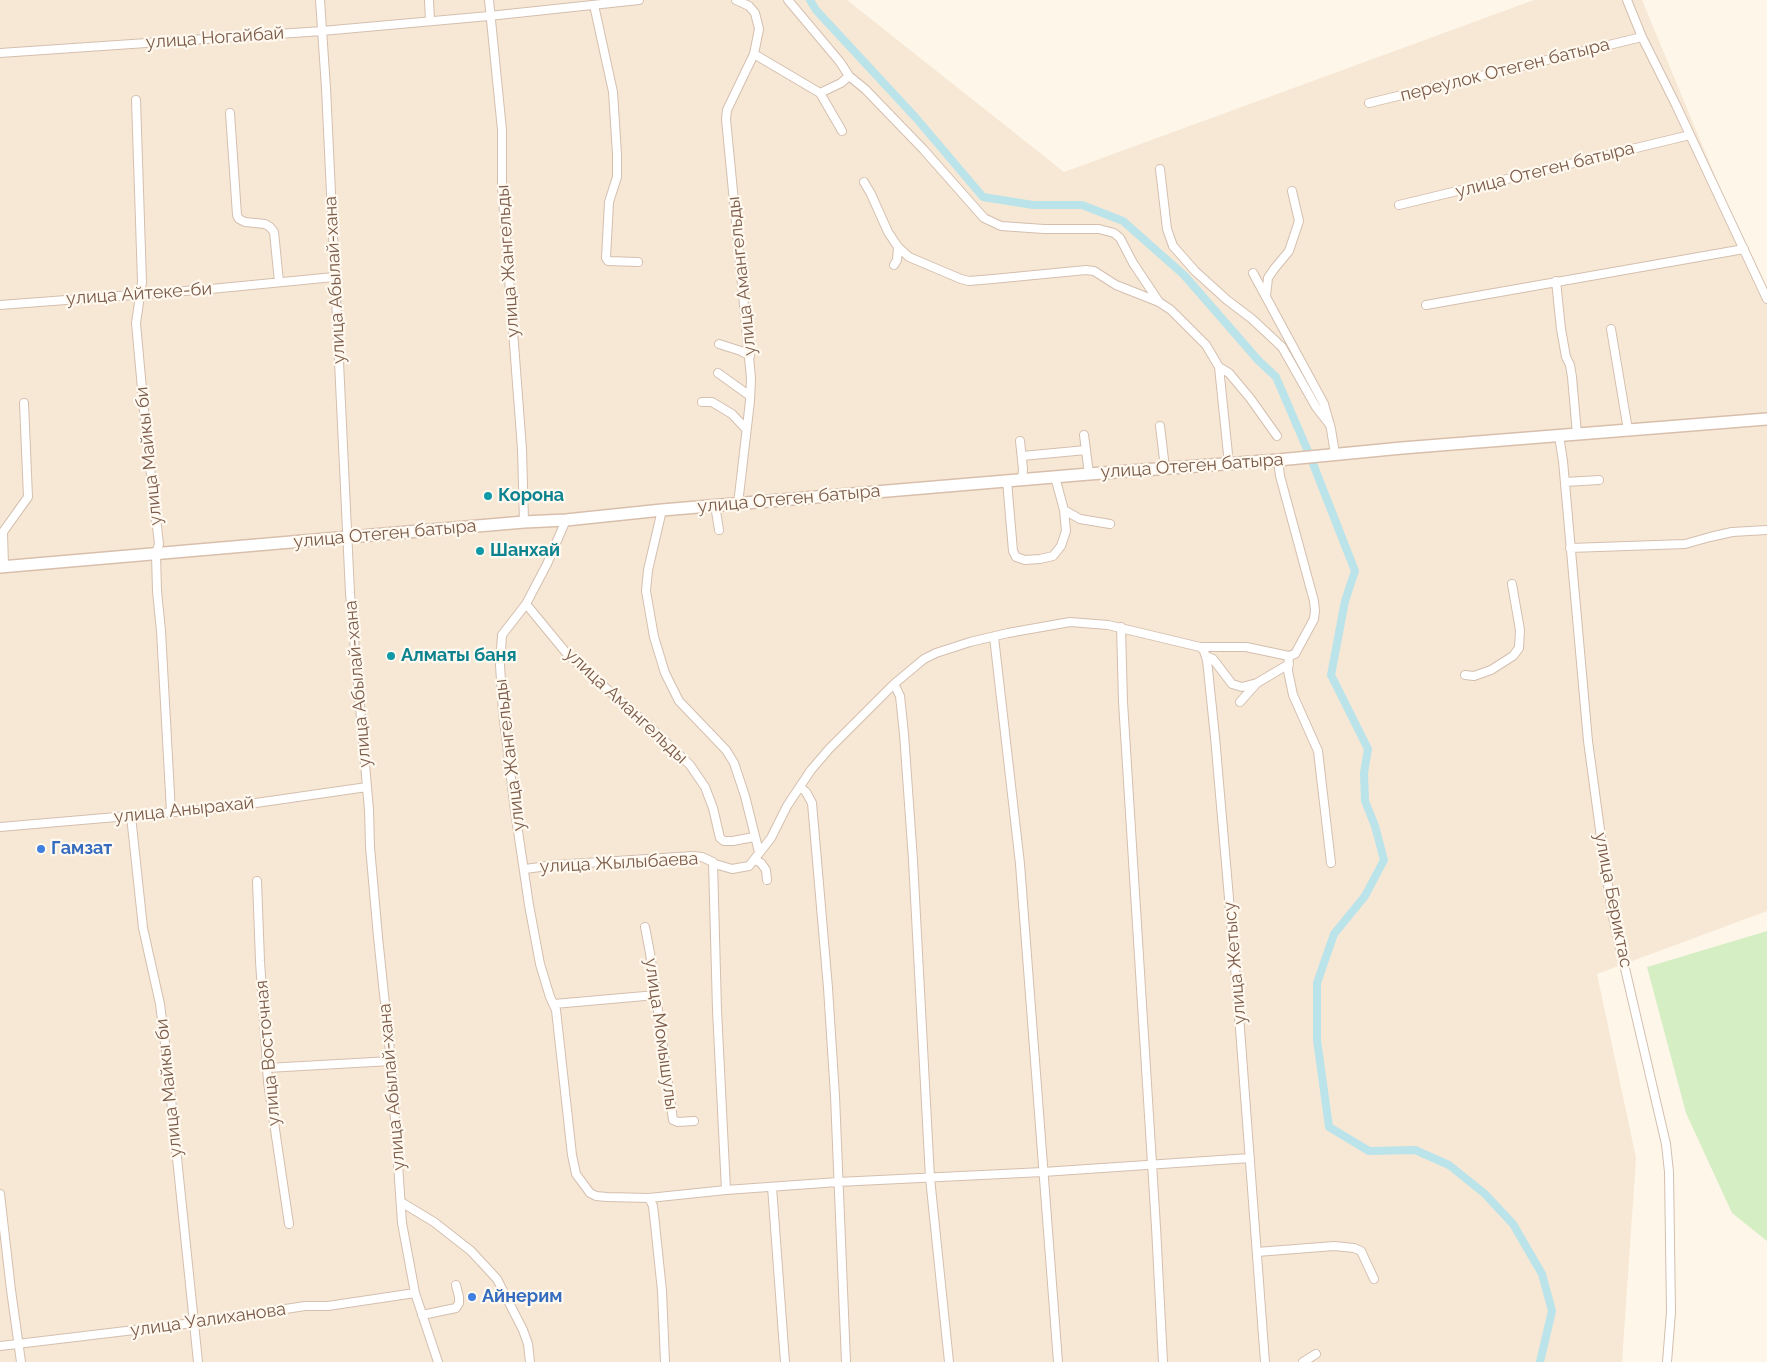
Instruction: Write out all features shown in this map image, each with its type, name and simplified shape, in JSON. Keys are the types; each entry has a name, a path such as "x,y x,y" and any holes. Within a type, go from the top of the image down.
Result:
{"main road":[{"name":"улица Отеген батыра","path":"2,567 566,520 716,505 1767,419"}],"street":[{"name":"улица Абылай-хана","path":"320,0 350,593 370,810 370,847 391,1061 406,1248 415,1293 438,1362"},
{"path":"429,0 430,22"},
{"name":"улица Жангельды","path":"489,0 502,130 502,186 522,449 524,522"},
{"name":"улица Ногайбай","path":"0,53 322,31 430,22 639,0"},
{"name":"улица Амангельды","path":"736,0 749,6 755,13 758,29 754,54 727,110 726,119 750,356 750,396 738,504"},
{"path":"788,0 840,62 849,76 865,89 923,149 984,218 1001,226 1044,229 1099,229 1114,234 1120,238 1133,263 1159,302"},
{"path":"1626,0 1767,299"},
{"path":"599,3 613,92 617,154 617,177 609,202 606,258 608,261 638,262"},
{"name":"переулок Отеген батыра","path":"1369,103 1642,36"},
{"path":"754,54 820,93 842,131"},
{"path":"820,93 849,76"},
{"name":"улица Майкы би","path":"136,100 142,282 136,323 159,544 156,554 171,812"},
{"path":"230,113 237,215 239,219 245,222 265,224 274,232 279,282"},
{"name":"улица Отеген батыра","path":"1399,205 1690,135"},
{"path":"1160,168 1167,229 1173,246 1195,271 1226,300 1252,319 1282,347 1316,407 1330,425"},
{"path":"864,182 888,232 898,247 909,257 961,279 969,281 1086,270 1094,271 1116,285 1159,302 1183,321 1200,339 1220,367 1229,464"},
{"path":"1266,296 1268,278 1288,251 1299,221 1292,191"},
{"path":"894,265 897,260 898,247"},
{"path":"1426,304 1744,249"},
{"path":"1253,273 1324,404 1335,454"},
{"name":"улица Айтеке-би","path":"0,305 334,277"},
{"path":"1556,281 1561,329 1572,377 1577,434"},
{"path":"1611,329 1628,430"},
{"path":"720,344 750,356"},
{"path":"1220,367 1229,373 1250,398 1277,436"},
{"path":"718,373 750,396"},
{"path":"2,567 3,532 28,497 24,402"},
{"path":"702,402 712,402 732,414 746,429"},
{"path":"1160,426 1165,468"},
{"path":"1084,435 1089,474"},
{"name":"улица Бериктас","path":"1559,436 1565,482 1588,741 1605,867 1613,917 1666,1144 1671,1312 1667,1362"},
{"path":"1020,441 1022,480"},
{"path":"1022,456 1086,450"},
{"path":"1240,702 1257,683 1295,654 1314,619 1315,611 1308,580 1280,476 1278,460"},
{"path":"1007,481 1013,551 1016,557 1025,560 1040,560 1053,556 1061,546 1066,531 1064,510 1055,477"},
{"path":"1565,482 1599,480"},
{"path":"716,505 719,530"},
{"path":"662,510 648,570 646,591 654,637 666,673 679,701 726,750 734,763 745,796 759,852"},
{"path":"1064,510 1080,519 1110,524"},
{"name":"улица Жангельды","path":"566,520 547,564 526,604 502,635 500,665 507,750 529,905 540,964 554,1004 572,1155 576,1174 590,1193 596,1196 650,1198 726,1190 838,1182 1043,1172 1250,1158"},
{"path":"1570,548 1685,544 1710,536 1732,532 1767,530"},
{"path":"1465,675 1474,676 1491,670 1513,656 1519,648 1520,630 1512,584"},
{"name":"улица Амангельды","path":"526,604 568,655 646,723 690,765 705,787 713,808 720,838 724,841 733,841 754,837"},
{"path":"767,880 766,870 761,863 755,860 771,838 787,806 811,770 829,749 894,684 936,653 953,647 1050,624 1070,622 1121,627 1200,647 1246,647 1289,660"},
{"path":"1121,627 1123,702 1163,1362"},
{"path":"994,637 1020,864 1058,1362"},
{"name":"улица Жетысу","path":"1200,647 1206,656 1232,922 1265,1362"},
{"path":"1206,656 1213,659 1232,684 1242,687 1257,683"},
{"path":"1289,660 1290,682 1293,695 1318,751 1331,863"},
{"path":"894,684 900,696 904,734 930,1178 949,1362"},
{"path":"800,787 806,792 812,803 828,988 835,1096 846,1362"},
{"name":"улица Анырахай","path":"0,827 221,808 367,788"},
{"name":"улица Майкы би","path":"131,816 143,928 160,1004 166,1050 198,1362"},
{"name":"улица Жылыбаева","path":"525,869 555,865 693,856 702,857 714,866 740,869 749,866 755,860"},
{"path":"714,866 717,1010 726,1190"},
{"name":"улица Восточная","path":"257,881 268,1082 289,1224"},
{"name":"улица Момышулы","path":"645,928 670,1104 674,1120 678,1122 694,1121"},
{"path":"554,1004 656,995"},
{"path":"267,1068 391,1061"},
{"path":"772,1187 785,1362"},
{"path":"0,1194 21,1362"},
{"path":"650,1198 653,1206 662,1291 665,1362"},
{"path":"401,1202 434,1222 471,1251 496,1278 523,1330 528,1344 530,1362"},
{"path":"1257,1252 1334,1246 1354,1248 1361,1251 1374,1279"},
{"path":"422,1315 456,1308 459,1303 456,1285"},
{"name":"улица Уалиханова","path":"0,1346 194,1323 305,1306 328,1306 415,1293"},
{"path":"1303,1362 1316,1354"}],"shaded area":[{"path":"0,0 847,0 1064,172 1534,0 1642,0 1767,301 1767,911 1597,974 1636,1158 1622,1362 0,1362"}],"green space":[{"path":"1767,931 1767,1241 1732,1213 1686,1113 1647,967"}],"waterway":[{"path":"810,0 816,10 916,118 983,197 1033,205 1082,205 1123,221 1184,275 1258,360 1276,377 1310,456 1355,571 1345,601 1331,675 1368,749 1364,773 1365,801 1375,826 1384,860 1365,896 1334,934 1317,983 1317,1040 1329,1127 1369,1151 1415,1150 1449,1165 1485,1194 1513,1224 1542,1274 1552,1311 1540,1362"}],"place":[{"name":"Корона","path":"488,496"},
{"name":"Шанхай","path":"480,551"},
{"name":"Алматы баня","path":"391,656"},
{"name":"Гамзат","path":"41,849"},
{"name":"Айнерим","path":"472,1297"}]}
